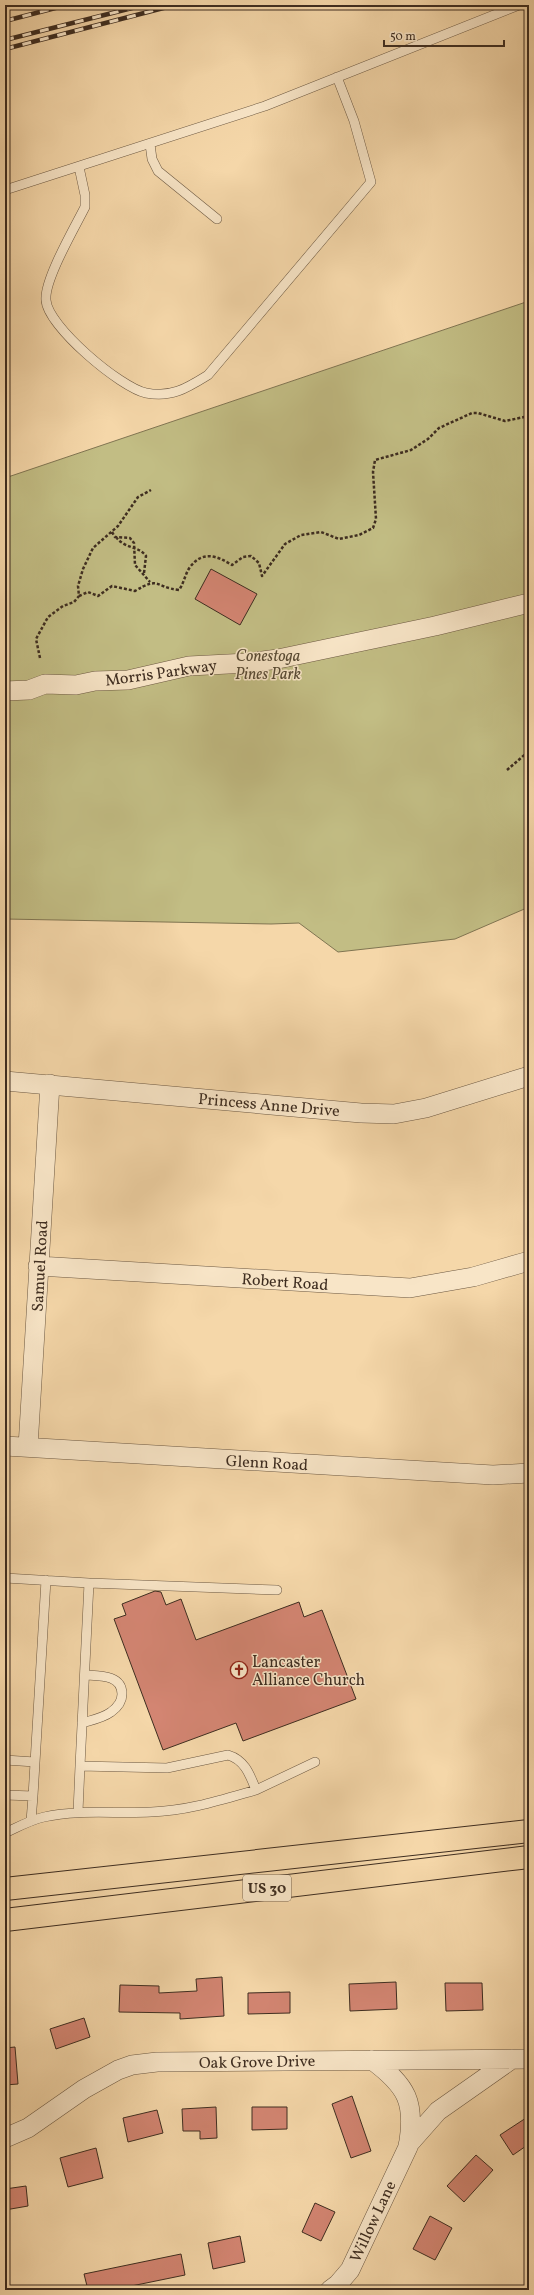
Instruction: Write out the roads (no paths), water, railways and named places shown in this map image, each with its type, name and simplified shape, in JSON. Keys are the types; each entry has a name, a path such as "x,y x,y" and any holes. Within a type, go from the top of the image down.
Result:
{"highway":[{"path":"341,1851 529,1821"},
{"name":"US 30","path":"5,1889 529,1831"},
{"name":"US 30","path":"5,1920 529,1857"}],"street":[{"name":"Morris Parkway","path":"5,691 29,690 45,684 76,685 128,680 189,666 248,663 278,659 428,628 529,603"},
{"name":"Princess Anne Drive","path":"5,1081 361,1113 394,1114 426,1108 529,1076"},
{"name":"Samuel Road","path":"28,1447 50,1084"},
{"name":"Robert Road","path":"38,1266 410,1288 473,1277 529,1261"},
{"name":"Glenn Road","path":"5,1446 493,1475 529,1474"},
{"name":"Oak Grove Drive","path":"5,2138 28,2128 91,2085 118,2070 132,2065 157,2062 521,2059"},
{"name":"Willow Lane","path":"330,2290 338,2284 350,2270 408,2146 438,2111 521,2059"},
{"name":"Willow Lane","path":"372,2060 392,2075 403,2090 409,2103 411,2125 408,2146"}],"lane":[{"path":"5,190 265,106 519,5"},
{"path":"79,167 86,195 85,207 51,279 46,299 50,313 59,326 107,373 145,393 182,392 208,375 371,182 354,121 337,77"},
{"path":"150,144 152,159 158,171 217,219"},
{"path":"5,1578 90,1583 277,1590"},
{"path":"31,1821 46,1580"},
{"path":"78,1812 90,1583"},
{"path":"82,1723 110,1713 120,1702 122,1696 122,1690 116,1681 105,1676 85,1675"},
{"path":"80,1766 167,1768 228,1754 234,1757 245,1767 256,1790"},
{"path":"5,1760 35,1762"},
{"path":"5,1833 31,1821 78,1812 151,1812 173,1810 210,1803 256,1790 315,1762"},
{"path":"5,1795 33,1796"}],"railway":[{"path":"5,21 67,5"},
{"path":"5,40 144,5"},
{"path":"5,49 175,5"}],"place":[{"name":"Lancaster Alliance Church","path":"239,1670"}],"park label":[{"name":"Conestoga Pines Park","path":"268,664"}]}
